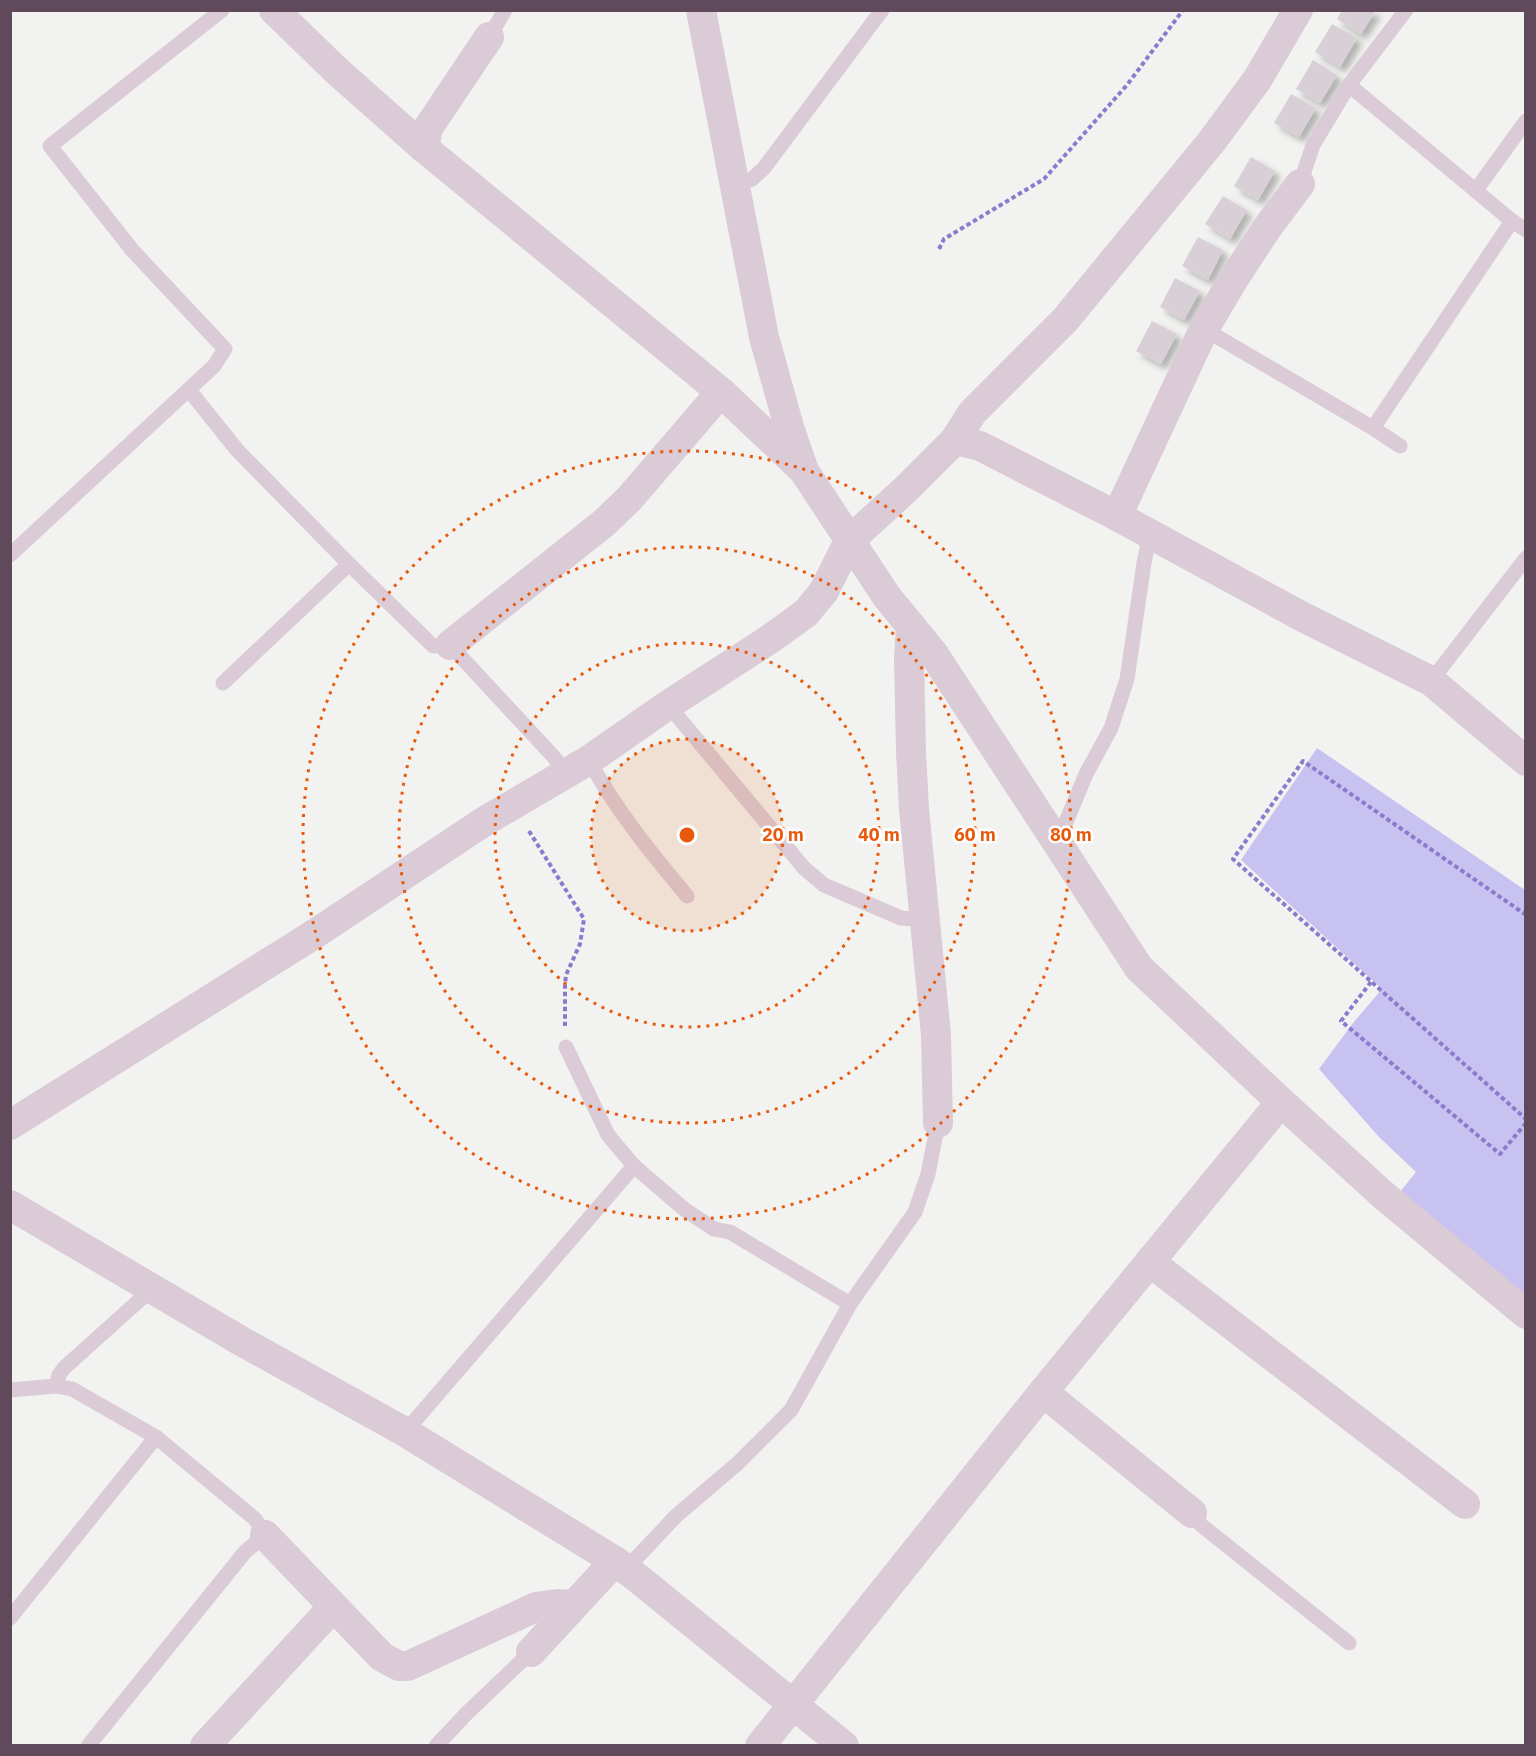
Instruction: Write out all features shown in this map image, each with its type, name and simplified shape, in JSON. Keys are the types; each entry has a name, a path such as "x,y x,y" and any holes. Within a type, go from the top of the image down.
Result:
{"street":[{"path":"274,10 338,72 423,148 721,392 804,471 887,597 933,653 1139,969 1382,1194 1526,1314"},
{"path":"701,10 764,336 789,427 804,471"},
{"path":"10,1125 313,935 485,821 578,767 806,613 824,591 849,541 955,440 972,413 1065,320 1212,141 1257,80 1298,10"},
{"path":"423,148 428,128 489,37"},
{"path":"1117,516 1204,329 1244,262 1299,184"},
{"path":"450,645 604,523 629,499 721,392"},
{"path":"955,440 980,446 1117,516 1301,616 1431,681 1526,760"},
{"path":"911,626 909,658 914,809 936,1035 938,1123"},
{"path":"760,1746 1043,1392 1281,1102"},
{"path":"10,1204 241,1341 405,1432 620,1565 844,1746"},
{"path":"1150,1262 1466,1504"},
{"path":"1043,1392 1192,1514"},
{"path":"265,1535 382,1657 399,1666 408,1666 536,1607 557,1604 574,1605"},
{"path":"531,1652 574,1605 620,1565"},
{"path":"205,1746 333,1607"}],"lane":[{"path":"10,555 189,390 214,366 225,349 133,251 50,146 222,10"},
{"path":"489,37 505,10"},
{"path":"735,186 752,179 764,168 882,10"},
{"path":"1299,184 1313,145 1349,85 1406,10"},
{"path":"1349,85 1512,221 1526,230"},
{"path":"1476,190 1526,121"},
{"path":"1373,428 1512,221"},
{"path":"1204,329 1400,446"},
{"path":"189,390 237,450 433,646 450,645 553,756 578,767 603,785 687,896"},
{"path":"1053,838 1063,829 1086,774 1111,728 1127,679 1150,534"},
{"path":"1431,681 1526,558"},
{"path":"223,682 349,564"},
{"path":"668,705 804,868 824,885 901,918 926,920"},
{"path":"566,1047 608,1135 634,1166 684,1209 714,1229 730,1232 850,1304"},
{"path":"620,1565 738,1463 791,1410 850,1304 915,1212 928,1174 938,1123"},
{"path":"405,1432 634,1166"},
{"path":"56,1386 64,1368 153,1288"},
{"path":"10,1390 56,1386 72,1389 156,1437 255,1519 265,1535 245,1552 88,1746"},
{"path":"10,1618 156,1437"},
{"path":"1192,1514 1201,1525 1349,1643"},
{"path":"436,1746 531,1652"}],"path":[{"path":"939,249 944,239 1044,180 1127,85 1183,10"},
{"path":"1371,982 1341,1020 1500,1154 1526,1121 1371,982 1233,859 1303,761 1526,915"},
{"path":"513,805 584,919 580,944 566,975 566,1047"}],"shaded area":[{"path":"1317,748 1525,890 1526,1300 1399,1193 1416,1172 1379,1137 1319,1069 1382,989 1241,860"}],"building":[{"path":"1342,10 1376,10 1361,34 1337,19"},
{"path":"1332,24 1357,38 1340,67 1315,52"},
{"path":"1313,60 1337,75 1320,103 1296,89"},
{"path":"1291,94 1316,108 1299,137 1274,123"},
{"path":"1251,157 1275,171 1258,200 1234,186"},
{"path":"1223,196 1247,210 1230,239 1205,224"},
{"path":"1198,237 1223,250 1208,280 1182,266"},
{"path":"1175,278 1200,291 1184,320 1160,307"},
{"path":"1152,321 1177,334 1161,364 1136,351"}]}
